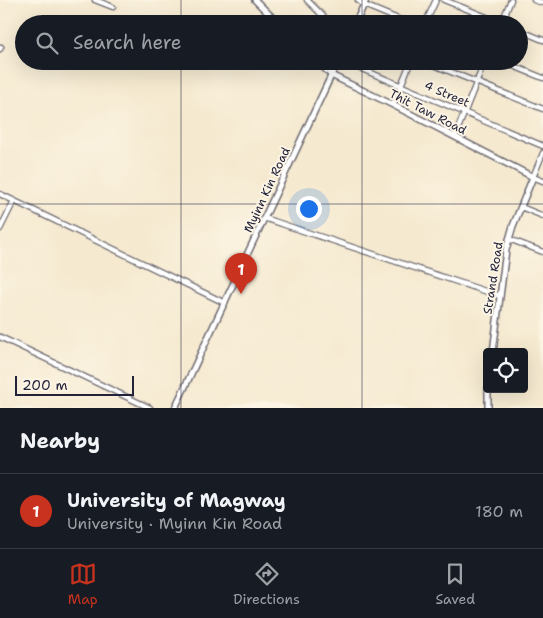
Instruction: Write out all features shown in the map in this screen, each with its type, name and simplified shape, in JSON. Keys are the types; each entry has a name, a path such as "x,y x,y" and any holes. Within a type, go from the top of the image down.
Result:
{"street":[{"path":"95,0 113,7"},
{"path":"255,0 270,15"},
{"path":"306,0 322,15"},
{"path":"358,0 392,15"},
{"path":"429,15 436,0"},
{"path":"444,0 482,15"},
{"path":"505,15 511,0"},
{"path":"534,0 543,4"},
{"path":"359,15 365,2"},
{"path":"528,34 543,40"},
{"name":"Thit Taw Road","path":"326,70 331,75 393,104 533,177"},
{"name":"Myinn Kin Road","path":"175,408 334,70"},
{"name":"4 Street","path":"364,70 543,146"},
{"path":"393,104 407,70"},
{"path":"447,70 543,109"},
{"path":"455,136 482,70"},
{"path":"523,70 543,78"},
{"name":"Strand Road","path":"494,348 506,250 543,153"},
{"path":"533,177 543,181"},
{"path":"0,194 225,303"},
{"path":"0,229 14,201"},
{"path":"521,207 543,216"},
{"path":"264,218 500,296"},
{"path":"509,239 543,252"},
{"path":"0,337 150,408"},
{"path":"488,393 488,408"}],"place":[{"name":"University of Magway","path":"241,294"}]}
